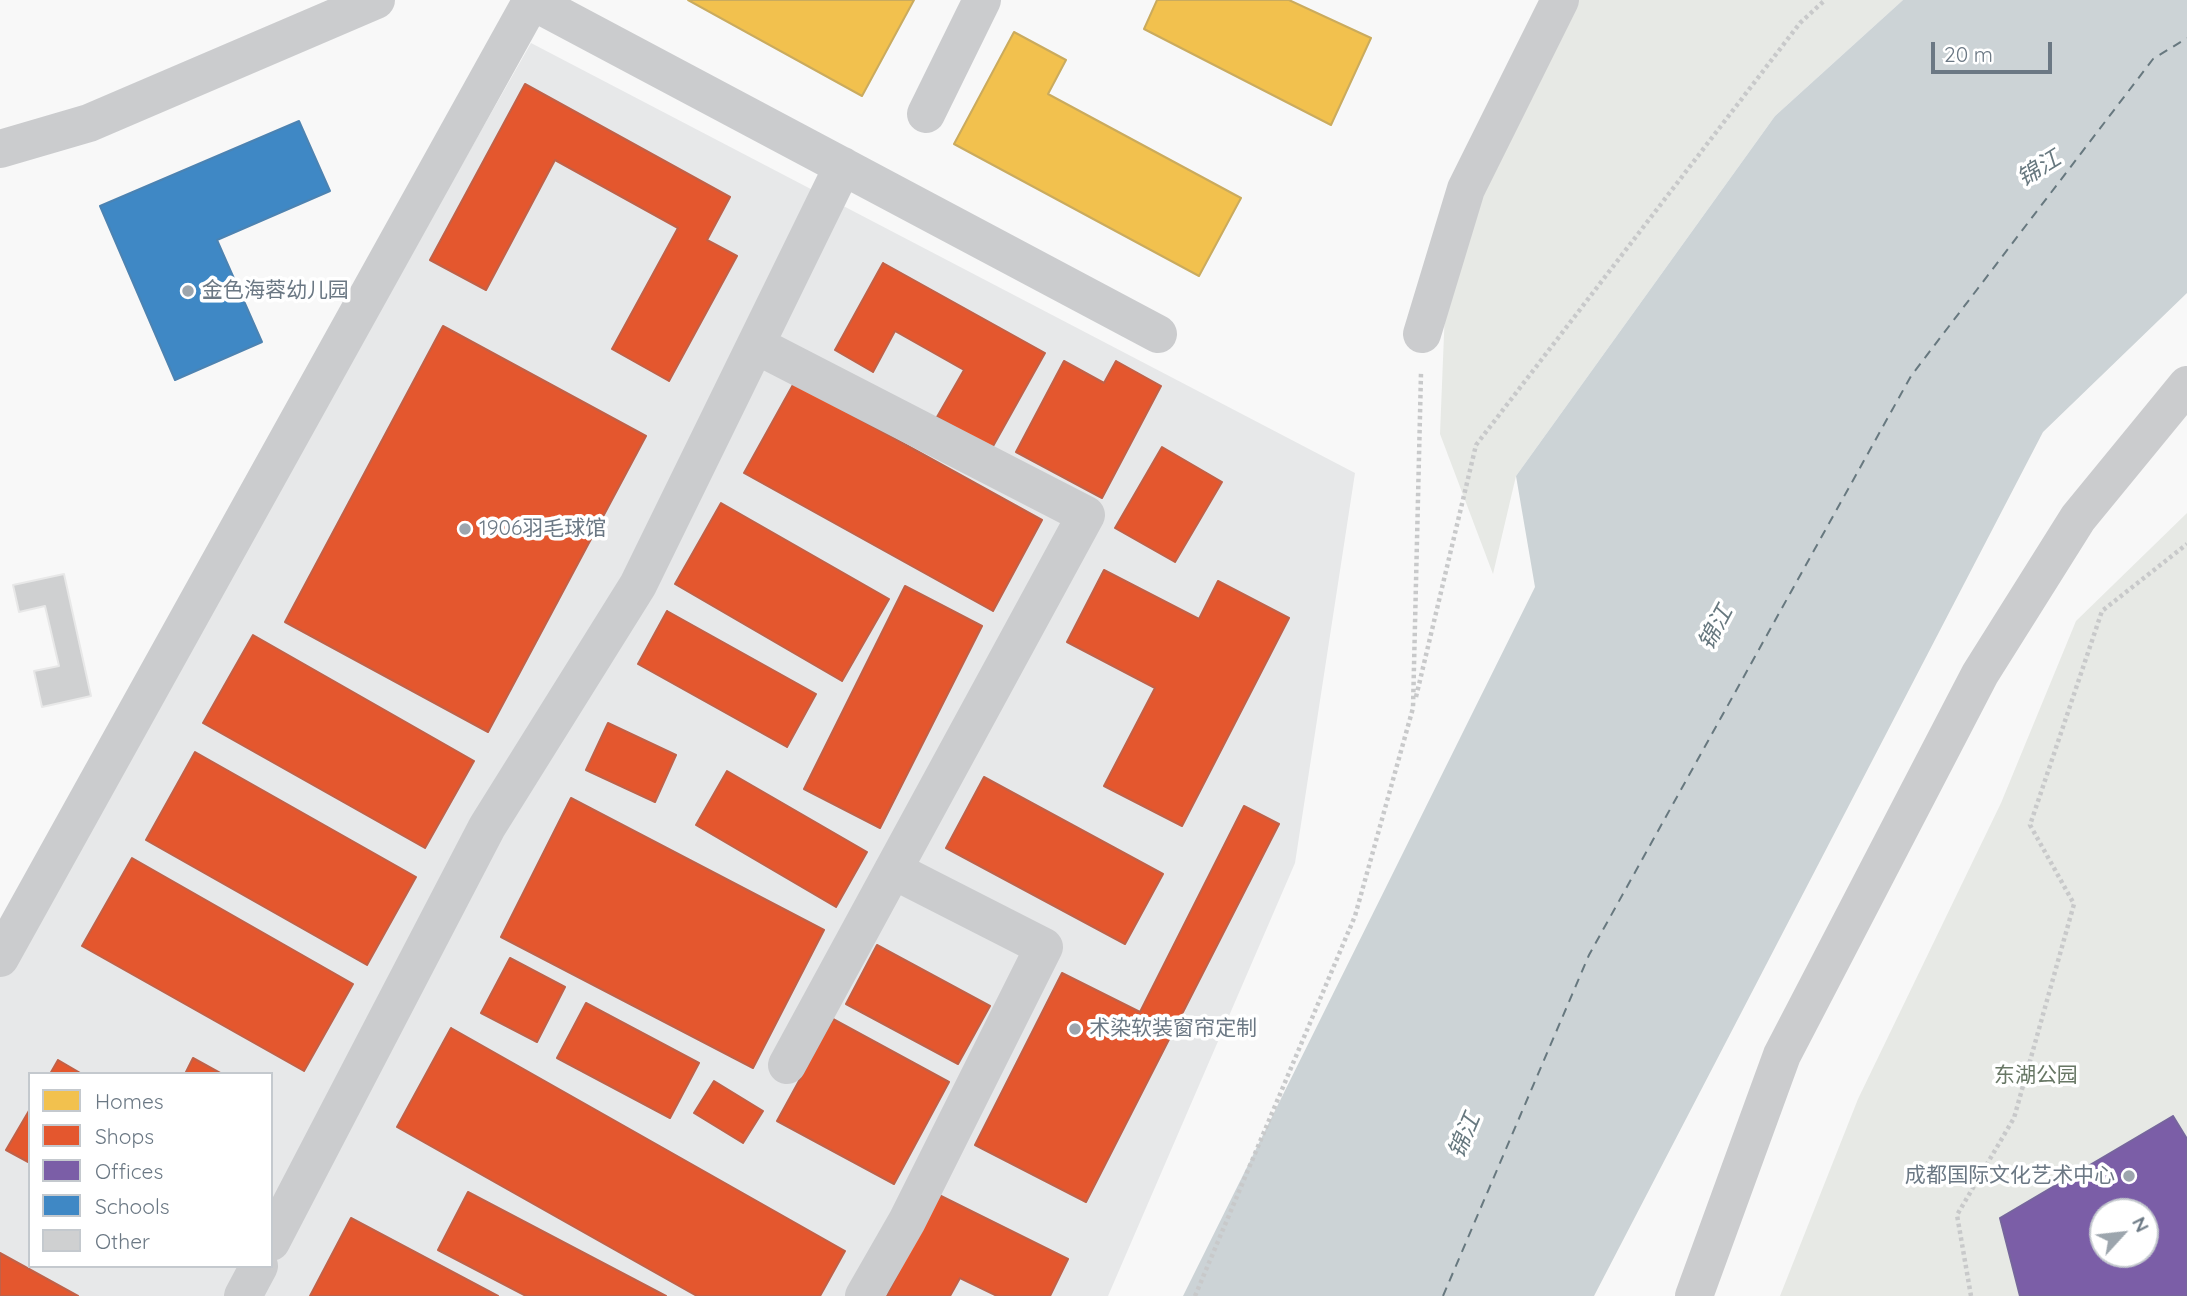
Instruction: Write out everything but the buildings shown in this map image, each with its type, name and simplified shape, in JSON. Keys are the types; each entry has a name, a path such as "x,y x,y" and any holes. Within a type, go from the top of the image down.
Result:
{"street":[{"path":"0,149 89,123 376,0"},
{"path":"0,958 532,0 1158,334"},
{"path":"926,114 982,0"},
{"path":"1422,334 1466,189 1560,0"},
{"path":"273,1238 487,827 638,585 843,166"},
{"path":"756,345 1086,515 787,1065"},
{"path":"1694,1296 1782,1055 1980,674 2078,518 2187,385"},
{"path":"864,1296 906,1221 1044,947 893,870"},
{"path":"243,1296 258,1268"}],"path":[{"path":"1195,1296 1355,915 1413,708 1476,445 1800,23 1825,0"},
{"path":"1413,708 1422,334"},
{"path":"1971,1296 1957,1215 2014,1118 2074,904 2030,825 2102,611 2187,544"}],"shaded area":[{"path":"531,43 1355,473 1295,863 1108,1296 0,1296 0,976"}],"green space":[{"path":"1579,0 1903,0 1775,116 1516,476 1493,574 1440,434 1447,260"},
{"name":"东湖公园","path":"2187,513 2187,1296 1780,1296 1858,1099 2001,803 2076,621"}],"water":[{"name":"锦江","path":"1903,0 2187,0 2187,293 2043,432 1594,1296 1183,1296 1535,587 1516,476 1775,116"}],"ferry route":[{"path":"1443,1296 1589,955 1911,376 2153,59 2187,38"}],"place":[{"name":"金色海蓉幼儿园","path":"188,291"},
{"name":"1906羽毛球馆","path":"465,529"},
{"name":"术染软装窗帘定制","path":"1075,1029"},
{"name":"成都国际文化艺术中心","path":"2129,1176"}]}
